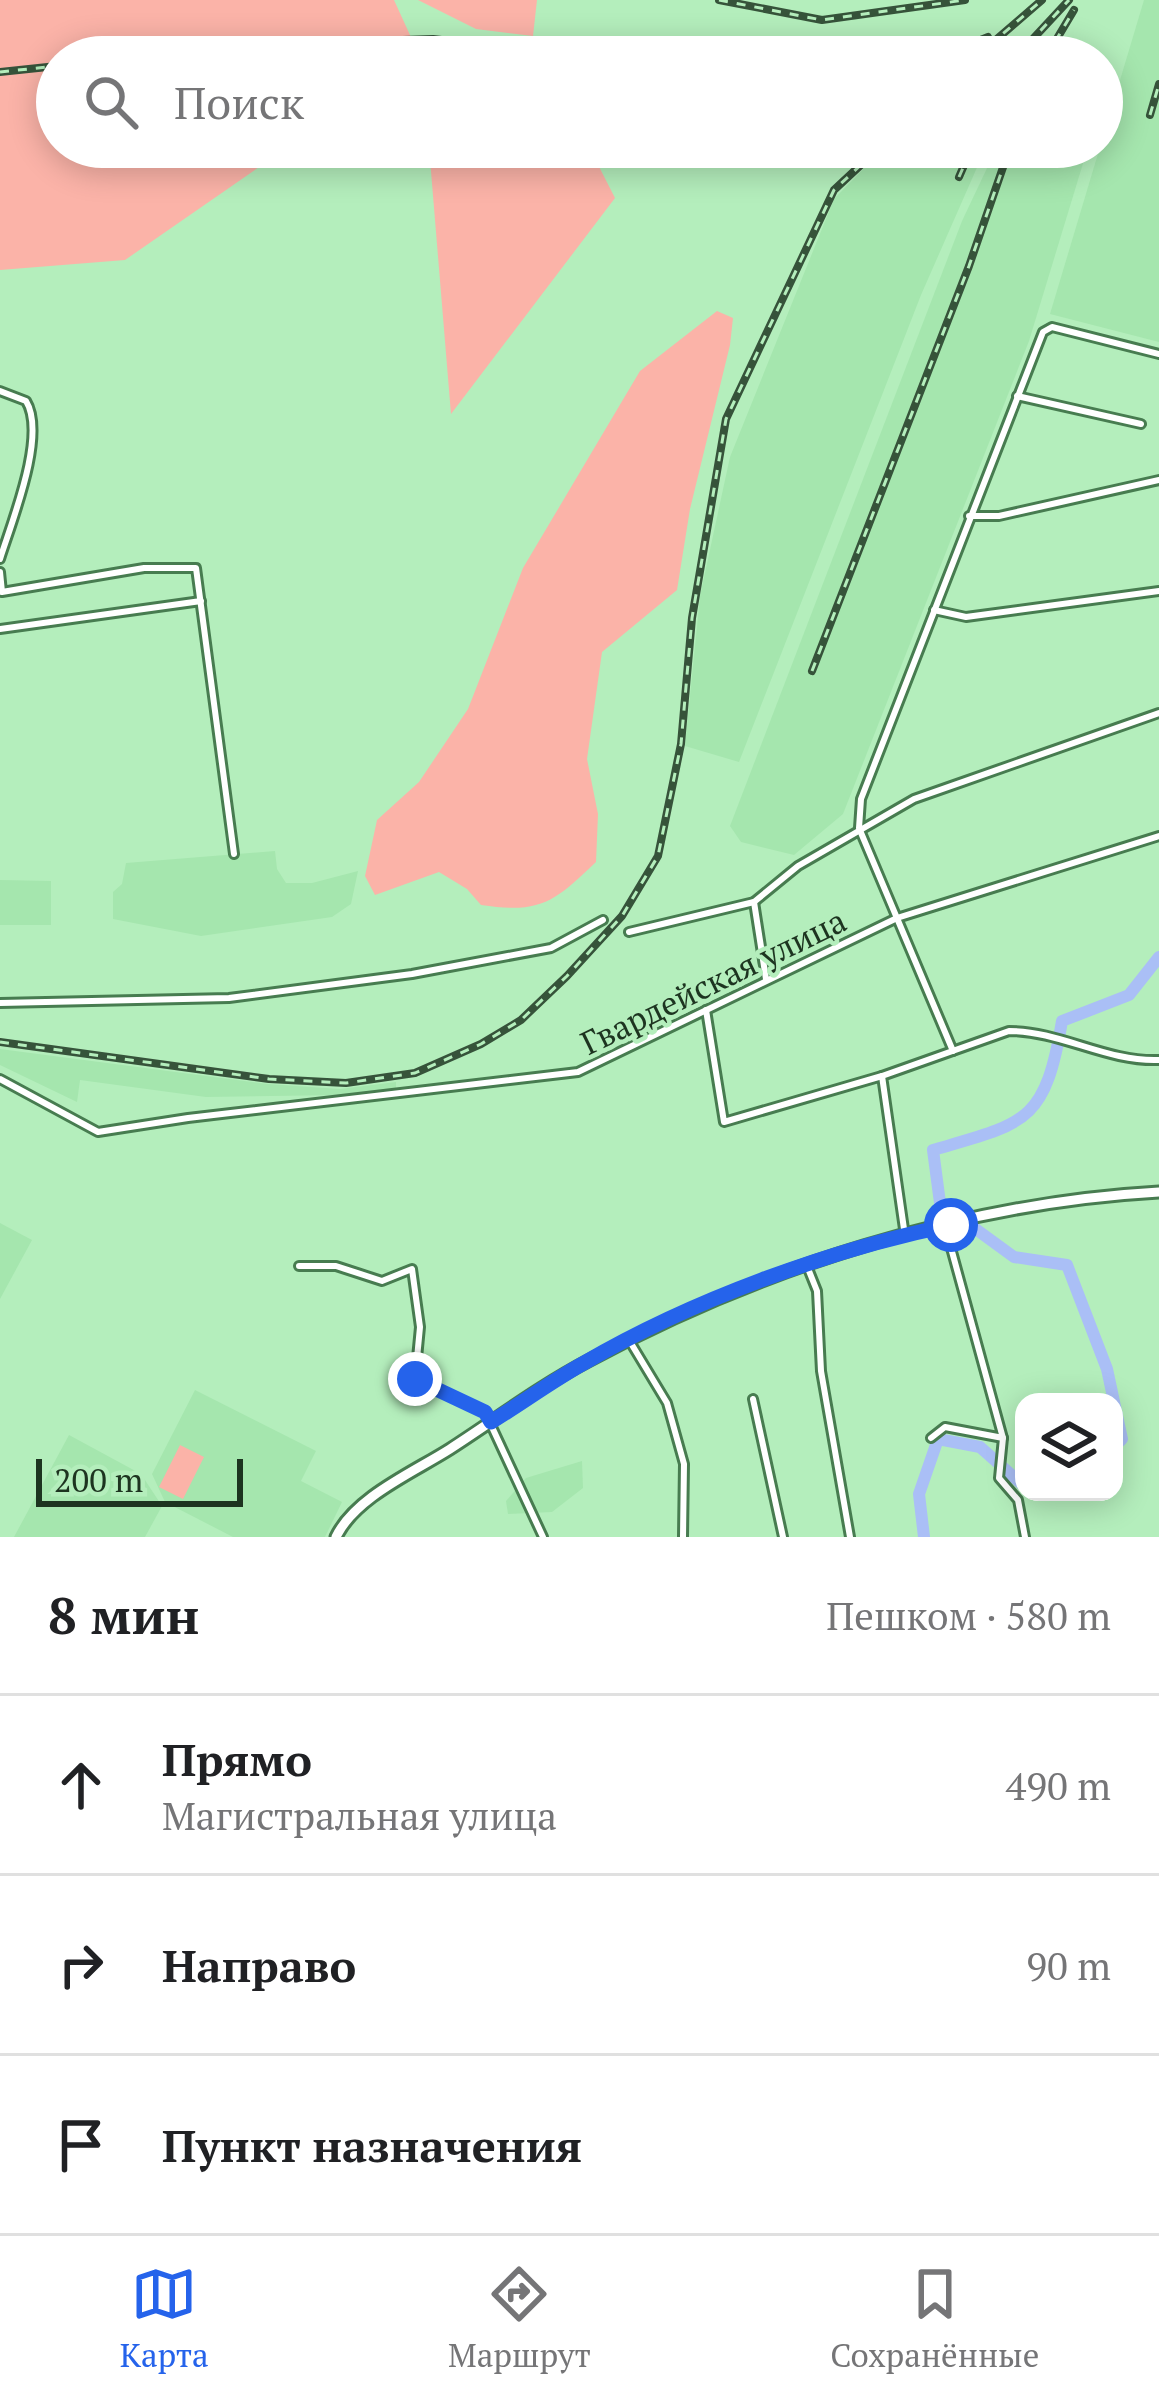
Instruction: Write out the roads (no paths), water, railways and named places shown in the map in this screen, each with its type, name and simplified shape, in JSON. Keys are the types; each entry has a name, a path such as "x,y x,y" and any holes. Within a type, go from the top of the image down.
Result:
{"main road":[{"path":"336,1537 340,1528 384,1491 585,1362 805,1262 996,1216 1105,1196 1159,1192"}],"street":[{"path":"953,1051 859,828 861,799 1047,328 1159,354"},
{"path":"0,392 26,401 33,413 25,480 0,559"},
{"path":"1017,396 1141,424"},
{"path":"969,516 999,516 1159,480"},
{"path":"0,572 2,592 144,568 196,568 234,854"},
{"path":"934,610 966,617 1159,591"},
{"path":"0,629 200,601"},
{"path":"629,932 754,902 798,866 914,800 1159,713"},
{"name":"Гвардейская улица","path":"0,1079 98,1132 578,1072 897,918 1159,836"},
{"path":"754,902 766,980"},
{"path":"0,1003 229,998 412,974 551,948 603,920"},
{"path":"706,1009 724,1122 883,1076 1009,1030 1049,1036 1135,1061 1159,1060"},
{"path":"883,1076 905,1236"},
{"path":"948,1226 1003,1438 998,1471 1018,1500 1024,1537"},
{"path":"805,1262 817,1291 820,1371 850,1537"},
{"path":"299,1266 336,1266 382,1281 412,1269 420,1328 415,1379 485,1412 543,1537"},
{"path":"629,1340 667,1402 684,1464 682,1537"},
{"path":"753,1399 783,1537"},
{"path":"931,1438 944,1427 1003,1438"}],"waterway":[{"path":"1112,1393 1067,1265 1014,1257 940,1203 933,1150 990,1133 1026,1114 1048,1080 1062,1021 1129,995 1159,957"},
{"path":"924,1537 919,1494 938,1439 980,1447 1015,1478"}],"railway":[{"path":"719,0 822,20 965,0"},
{"path":"1000,36 1042,0"},
{"path":"1036,36 1069,0"},
{"path":"1059,36 1074,10"},
{"path":"0,72 36,68"},
{"path":"1150,115 1159,84"},
{"path":"0,1042 269,1079 346,1083 415,1073 481,1044 521,1020 567,976 622,916 658,856 681,744 692,618 726,419 834,190 858,168"},
{"path":"959,177 963,168"},
{"path":"812,671 1003,168"}]}
